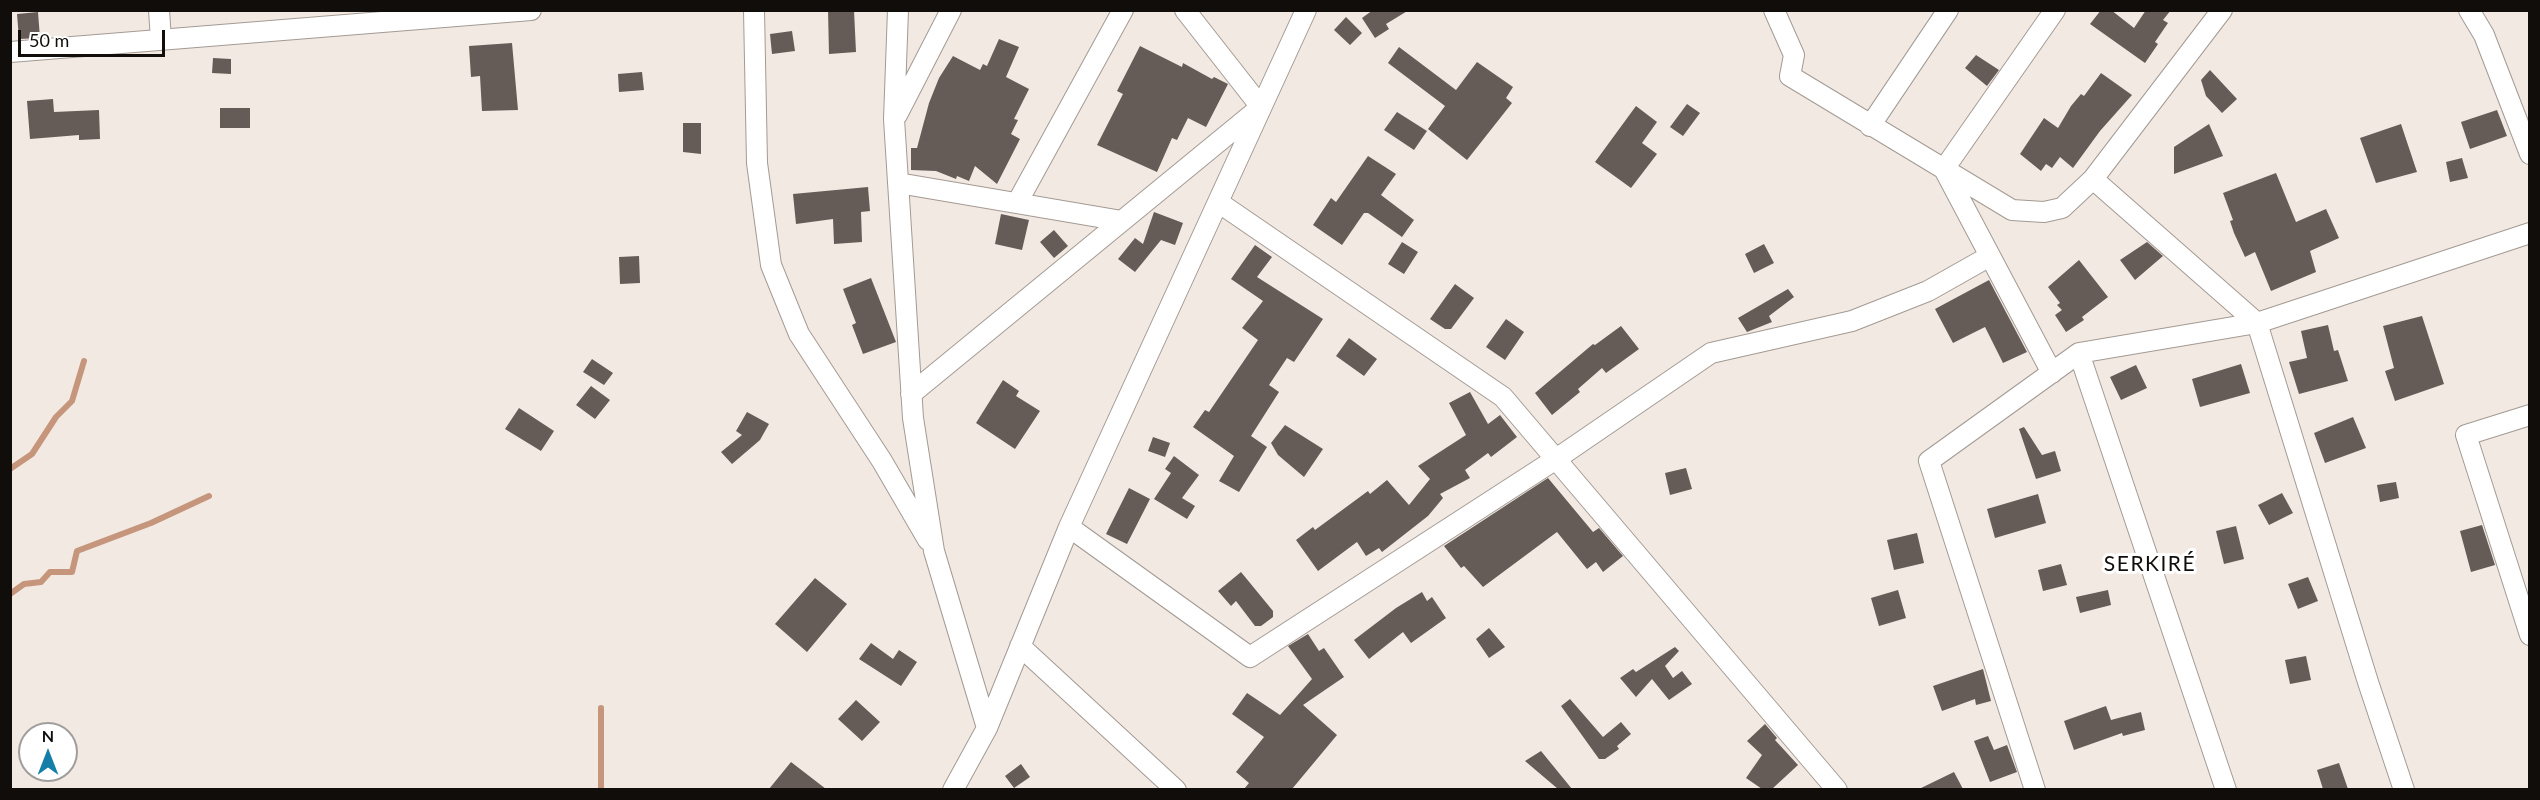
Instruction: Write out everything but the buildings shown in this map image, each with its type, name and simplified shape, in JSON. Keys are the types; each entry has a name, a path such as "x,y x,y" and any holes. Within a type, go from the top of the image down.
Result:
{"street":[{"path":"159,10 161,40"},
{"path":"10,52 161,40 312,19 531,10"},
{"path":"754,10 757,163 771,265 799,333 882,461 934,551"},
{"path":"898,10 894,119 912,394 934,551 987,728"},
{"path":"894,119 951,10"},
{"path":"1017,203 1123,10"},
{"path":"1185,10 1261,107"},
{"path":"953,789 987,728 1069,527 1306,10"},
{"path":"1774,10 1794,55 1790,76 2012,210 2044,212 2062,208 2093,179 2222,10"},
{"path":"1870,126 1948,10"},
{"path":"1944,169 2055,10"},
{"path":"2469,10 2484,34 2529,154"},
{"path":"912,394 1261,107"},
{"path":"1944,169 2052,373"},
{"path":"2093,179 2257,323 2368,682 2404,789"},
{"path":"898,183 1122,221"},
{"path":"1218,202 1503,397 1837,789"},
{"path":"2035,789 1929,461 2079,353 2257,323 2529,233"},
{"path":"1069,527 1250,657 1556,459 1711,353 1852,321 1928,291 1990,256"},
{"path":"2079,353 2226,789"},
{"path":"2529,416 2466,435 2529,635"},
{"path":"1020,646 1176,789"}],"waterway":[{"path":"10,469 32,454 56,417 72,401 84,361"},
{"path":"10,594 24,584 41,582 50,572 72,572 77,551 151,523 209,496"},
{"path":"601,708 601,790"}],"district":[{"name":"SERKIRÉ","path":"2150,564"}]}
